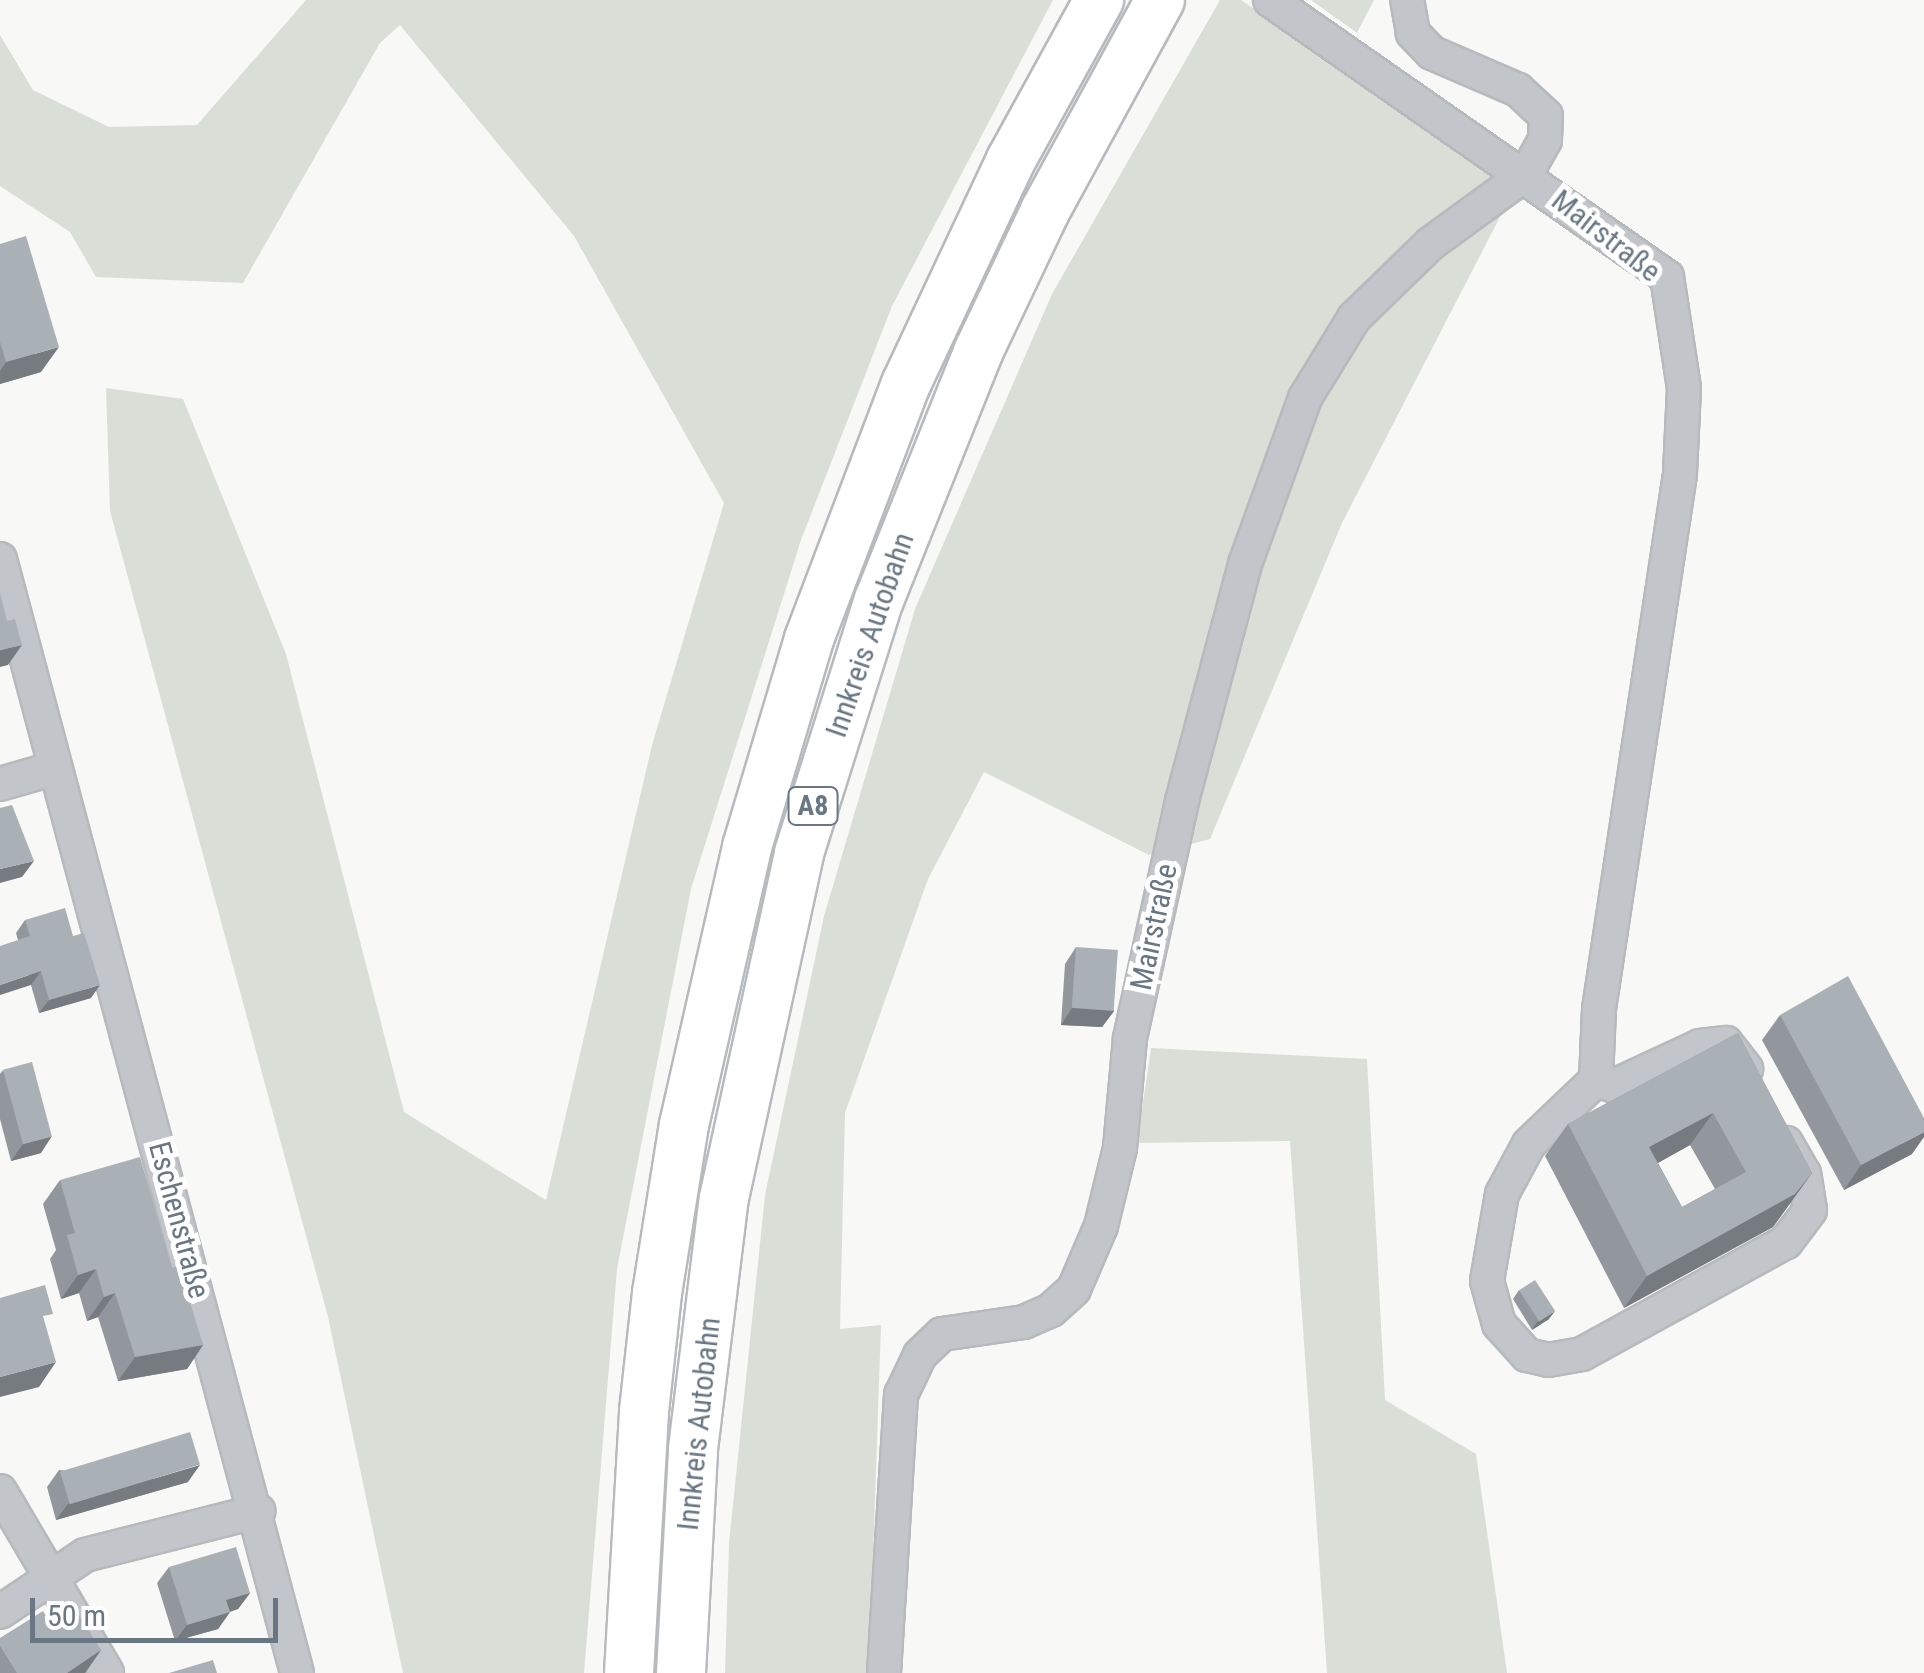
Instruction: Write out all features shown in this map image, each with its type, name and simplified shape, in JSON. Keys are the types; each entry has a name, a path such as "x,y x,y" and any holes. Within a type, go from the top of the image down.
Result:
{"highway":[{"name":"Innkreis Autobahn","path":"629,1673 644,1410 658,1293 684,1125 746,846 809,639 906,384 1011,160 1098,0"},
{"name":"Innkreis Autobahn","path":"681,1673 694,1449 724,1198 799,854 879,600 978,350 1045,211 1160,0"}],"street":[{"name":"Mairstraße","path":"884,1673 901,1396 920,1355 942,1334 1024,1322 1051,1310 1074,1289 1101,1226 1120,1148 1130,1038 1182,801 1244,564 1305,398 1354,318 1430,244 1526,174 1545,140 1546,116 1518,90 1432,53 1413,32 1407,0"},
{"name":"Mairstraße","path":"1281,8 1526,174 1667,278 1684,388 1680,474 1600,1009 1596,1080"},
{"name":"Eschenstraße","path":"0,559 258,1511 297,1673"},
{"path":"0,784 55,768"},
{"path":"1726,1043 1804,1174 1810,1210 1804,1225 1786,1242 1582,1354 1548,1360 1527,1355 1499,1324 1487,1281 1502,1194 1529,1144 1596,1080 1614,1086 1700,1046 1726,1043"},
{"path":"0,1491 53,1574 107,1673"},
{"path":"0,1612 85,1556 258,1511"}],"shaded area":[{"path":"306,0 1053,0 892,306 801,540 691,889 617,1269 584,1673 403,1673 328,1317 110,511 106,388 183,399 286,654 404,1112 546,1200 652,745 724,503 574,236 400,25 380,43 243,283 96,277 70,232 0,186 0,35 33,90 109,127 197,125"},
{"path":"1220,0 1241,0 1517,184 1342,523 1210,839 1149,855 984,772 928,879 845,1113 840,1329 881,1325 869,1673 725,1673 729,1543 765,1195 824,916 915,609 1052,294"},
{"path":"1311,0 1374,0 1357,33"},
{"path":"1151,1048 1367,1059 1385,1400 1476,1454 1507,1673 1327,1673 1290,1141 1137,1143"}],"building":[{"path":"26,236 59,347 6,362 0,342 0,244"},
{"path":"0,593 7,621 15,619 22,645 0,650"},
{"path":"12,805 34,861 0,869 0,808"},
{"path":"65,908 73,936 84,933 100,985 49,1000 41,971 0,985 0,946 30,936 25,920"},
{"path":"1076,947 1118,950 1114,1011 1072,1008"},
{"path":"1848,976 1924,1118 1924,1132 1861,1165 1780,1015"},
{"path":"1738,1033 1812,1173 1795,1194 1647,1276 1568,1124","holes":["1713,1113 1746,1172 1682,1207 1649,1147"]},
{"path":"32,1062 52,1136 23,1144 3,1070"},
{"path":"140,1157 172,1268 179,1266 203,1345 135,1357 115,1293 104,1297 96,1269 78,1275 67,1235 75,1233 60,1180"},
{"path":"1535,1280 1555,1311 1539,1321 1519,1290"},
{"path":"45,1285 53,1314 43,1316 56,1362 0,1377 0,1298"},
{"path":"190,1432 200,1465 70,1504 60,1472"},
{"path":"236,1547 250,1593 226,1600 230,1612 187,1625 169,1567"},
{"path":"75,1609 101,1650 67,1673 17,1673 0,1646 0,1638 43,1611 51,1624"},
{"path":"213,1660 217,1673 169,1673"}]}
